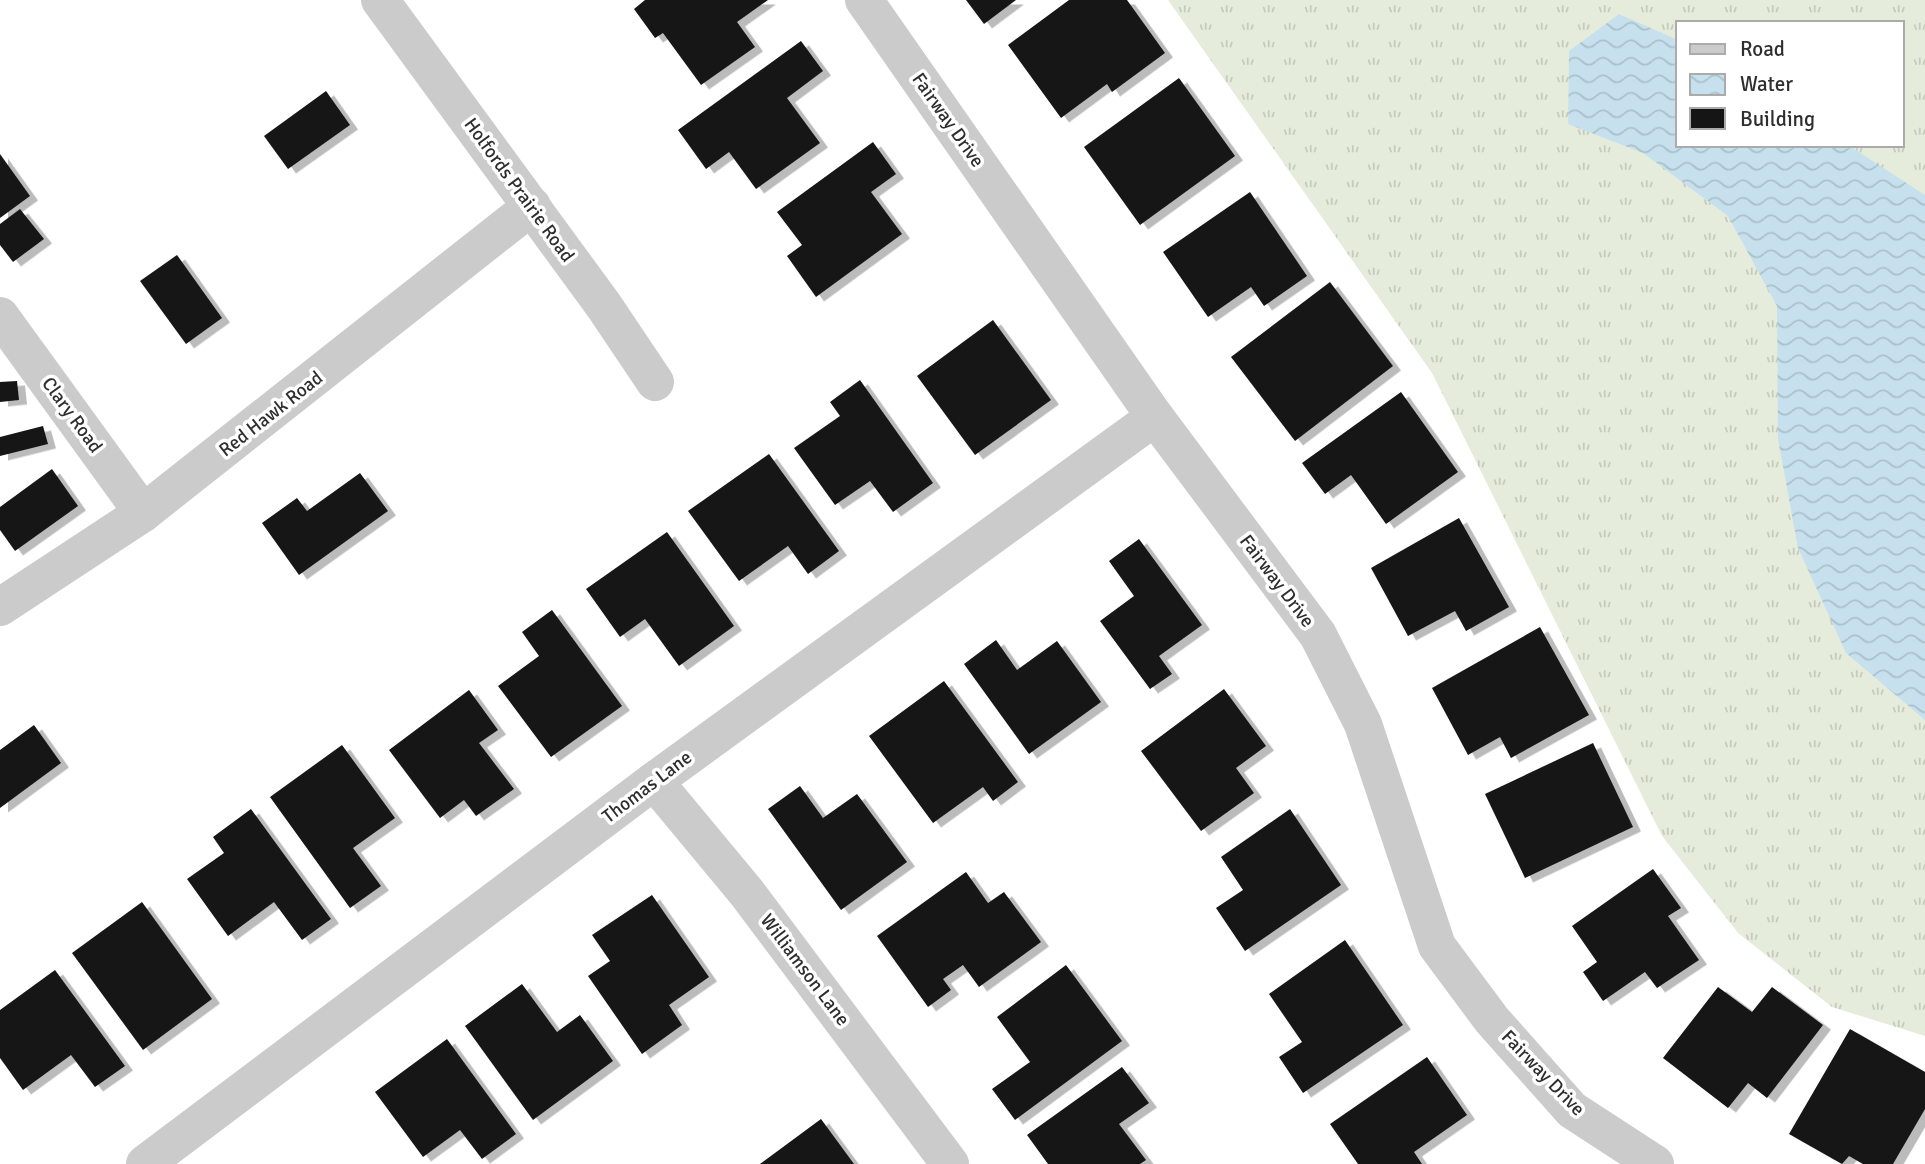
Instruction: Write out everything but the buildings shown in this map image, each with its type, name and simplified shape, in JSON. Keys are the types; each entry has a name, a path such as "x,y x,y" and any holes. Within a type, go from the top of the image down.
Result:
{"street":[{"name":"Holfords Prairie Road","path":"380,0 604,306 655,382"},
{"name":"Fairway Drive","path":"864,0 1155,417 1318,635 1363,724 1437,946 1492,1020 1572,1110 1655,1164"},
{"name":"Red Hawk Road","path":"0,607 143,513 532,206"},
{"name":"Clary Road","path":"0,316 143,513"},
{"name":"Thomas Lane","path":"145,1164 653,781 1155,417"},
{"name":"Williamson Lane","path":"653,781 747,893 950,1164"}],"green space":[{"path":"1168,0 1925,0 1925,1036 1832,1007 1738,933 1662,836 1432,373"}],"water":[{"path":"1619,14 1676,39 1676,147 1851,147 1925,195 1925,720 1846,653 1798,548 1778,439 1777,306 1728,216 1643,153 1568,124 1569,51"}]}
